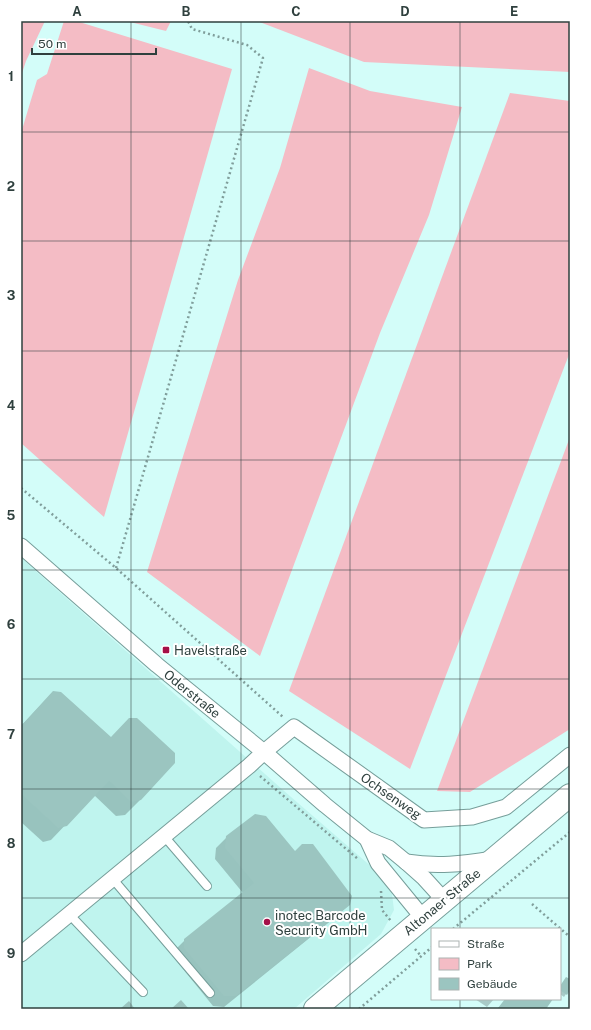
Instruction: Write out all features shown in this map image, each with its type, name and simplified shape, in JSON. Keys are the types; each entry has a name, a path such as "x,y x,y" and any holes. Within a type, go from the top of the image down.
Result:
{"main road":[{"name":"Altonaer Straße","path":"315,1009 570,795"}],"street":[{"name":"Oderstraße","path":"21,546 157,665 264,752 367,839 389,848 406,862 424,878 444,900"},
{"path":"21,954 249,766 294,727"},
{"name":"Ochsenweg","path":"294,727 424,820 472,817 506,807 570,755"},
{"name":"Oderstraße","path":"367,839 378,863 423,918"},
{"path":"406,862 443,866 493,859"}],"lane":[{"path":"164,836 207,886"},
{"path":"112,878 210,993"},
{"path":"69,914 143,992"}],"path":[{"path":"116,568 263,58 247,45 192,29 188,21"},
{"path":"21,488 116,568 294,727"},
{"path":"249,766 359,859"},
{"path":"454,928 570,832"},
{"path":"380,889 382,910 421,956"},
{"path":"532,904 560,928"},
{"path":"561,929 570,937"},
{"path":"359,1009 431,948"}],"shaded area":[{"path":"21,558 373,868 392,894 394,910 381,934 294,1009 21,1009"}],"green space":[{"path":"21,21 45,21 26,61 21,76"},
{"path":"64,21 76,21 232,69 104,517 21,443 21,133 37,80 47,74"},
{"path":"126,21 171,21 166,31"},
{"path":"257,21 570,21 570,72 364,62"},
{"path":"309,68 370,91 462,107 429,215 380,333 260,656 147,572 238,280 280,168"},
{"path":"510,93 570,101 570,352 410,769 289,691"},
{"path":"570,437 570,729 470,792 437,791"}],"building":[{"path":"53,691 61,692 111,737 129,718 137,718 175,753 175,763 141,800 131,802 109,781 67,826 58,828 21,794 21,726"},
{"name":"inotec Barcode Security GmbH","path":"255,814 266,816 295,851 302,844 313,844 352,896 350,905 236,996 224,996 184,948 184,939 254,883 225,848 226,836"},
{"path":"566,977 570,979 570,990 567,995 561,991 561,984"},
{"path":"181,1000 189,1009 171,1009"},
{"path":"504,1000 552,1000 546,1009 498,1008"},
{"path":"129,1001 135,1009 120,1009"}],"place":[{"name":"Havelstraße","path":"166,650"},
{"name":"inotec Barcode Security GmbH","path":"267,922"}]}
